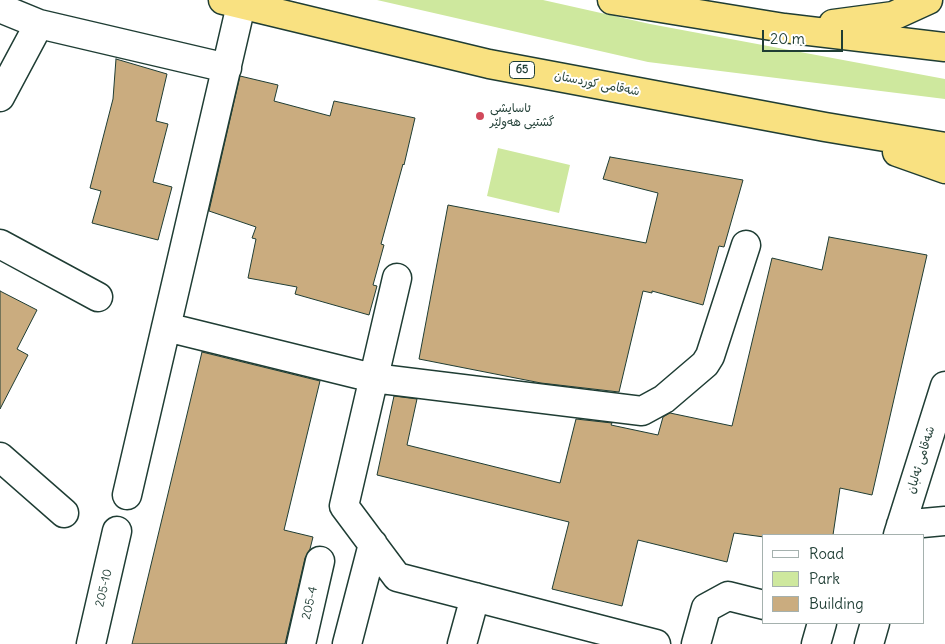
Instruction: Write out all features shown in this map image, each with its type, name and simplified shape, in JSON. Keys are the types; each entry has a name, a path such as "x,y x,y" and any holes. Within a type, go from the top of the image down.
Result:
{"highway":[{"path":"612,0 784,28 945,47"},
{"path":"784,28 893,16 928,0"},
{"name":"شەقامی کوردستان","path":"232,3 489,64 825,127 945,147"},
{"path":"825,127 945,170"}],"street":[{"path":"127,495 227,68 232,3"},
{"path":"0,8 39,24 227,68"},
{"path":"3,88 39,24"},
{"path":"0,244 98,297"},
{"path":"166,327 373,378 642,410 664,398 704,364 710,356 746,245"},
{"path":"397,278 344,506 397,577 656,644"},
{"name":"شەقامی ئەلبان","path":"900,530 945,386"},
{"path":"0,457 64,513"},
{"path":"900,530 945,521"},
{"name":"205-10","path":"91,644 117,531"},
{"path":"347,644 372,544"},
{"name":"205-4","path":"301,644 320,561"},
{"path":"696,644 706,608 728,596 762,604"},
{"path":"462,644 475,597"},
{"path":"816,644 822,624"},
{"path":"869,644 875,624"}],"green space":[{"path":"377,0 543,0 650,24 945,79 945,99 648,62"},
{"path":"498,148 570,165 559,213 487,196"}],"building":[{"path":"116,59 167,74 156,121 168,124 153,182 172,187 158,240 92,223 101,191 90,188 113,99"},
{"path":"240,76 278,85 274,101 330,116 334,101 415,118 404,165 381,244 384,245 373,285 377,286 369,315 295,294 297,287 248,278 256,239 252,238 256,227 209,211"},
{"path":"610,157 743,180 724,247 719,246 703,305 652,291 652,293 643,291 619,392 541,383 419,359 448,205 646,243 658,193 603,179"},
{"path":"829,237 927,255 872,495 840,488 833,534 762,534 762,537 734,533 727,562 638,540 622,606 552,589 569,522 377,475 394,396 417,399 407,445 560,483 576,419 612,423 611,425 658,435 663,417 670,413 732,426 772,258 822,270"},
{"path":"0,291 37,310 17,349 28,355 0,409"},
{"path":"202,352 320,381 284,530 313,537 305,558 285,644 132,644"}],"place":[{"name":"ئاسایشی گشتیی هەولێر","path":"480,116"}]}
